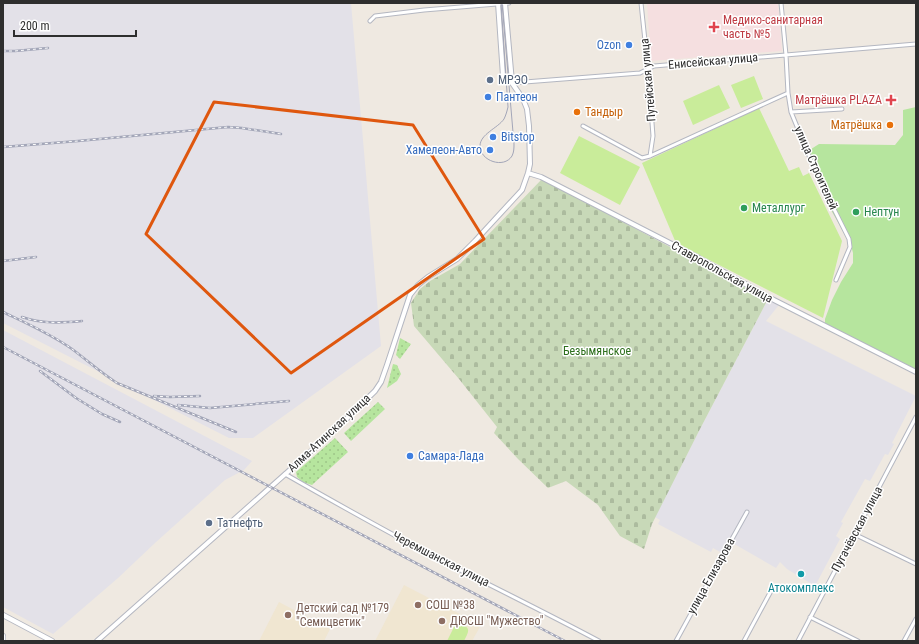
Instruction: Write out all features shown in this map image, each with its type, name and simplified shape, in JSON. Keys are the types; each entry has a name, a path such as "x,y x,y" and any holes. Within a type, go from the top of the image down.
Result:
{"main road":[{"path":"3,615 52,641"},
{"path":"3,636 3,641"}],"street":[{"name":"Алма-Атинская улица","path":"505,3 510,76 512,83"},
{"path":"370,21 376,16 424,10 508,3"},
{"name":"Путейская улица","path":"641,3 653,136 650,156"},
{"name":"улица Строителей","path":"781,3 788,93 791,112 817,176 849,240 850,247 836,280"},
{"name":"Алма-Атинская улица","path":"97,641 335,430 375,391 381,382 410,295 418,285 428,277 458,258 522,190 530,164 527,109 523,99 512,83 503,76 498,4"},
{"name":"Енисейская улица","path":"512,83 640,73 654,66 916,44"},
{"path":"583,126 642,158 650,156 788,93"},
{"path":"791,112 842,109"},
{"name":"Ставропольская улица","path":"528,173 541,177 699,258 780,303 916,372"},
{"name":"Пугачёвская улица","path":"798,641 916,417"},
{"name":"Черемшанская улица","path":"285,474 328,500 441,560 600,641"},
{"name":"улица Елизарова","path":"676,641 747,512"},
{"path":"854,534 916,564"},
{"path":"744,641 770,590"},
{"path":"810,617 858,641"},
{"path":"904,641 916,619"}],"highlighted area":[{"path":"214,102 413,125 484,239 291,373 146,234"}],"shaded area":[{"path":"3,3 351,3 381,346 253,438 229,438 3,323"},
{"name":"Медико-санитарная часть №5","path":"647,3 778,3 782,51 651,61"},
{"path":"768,299 779,305 766,321 916,396 892,443 894,444 888,455 885,454 870,481 865,479 841,522 843,523 836,536 840,539 815,586 787,569 780,562 776,568 729,541 722,553 713,548 711,552 658,524 660,520 655,517"},
{"path":"3,330 252,461 244,470 225,480 118,578 53,634 3,607"},
{"name":"СОШ №38","path":"404,585 481,625 472,641 375,641"},
{"name":"Детский сад №179 \"Семицветик\"","path":"279,602 330,629 324,641 259,641"}],"green space":[{"path":"754,76 763,99 741,108 731,85"},
{"path":"719,85 730,108 693,125 683,101"},
{"path":"916,107 916,373 825,329 825,319 832,300 853,263 853,253 851,245 823,196 808,151 819,144 895,145 903,135 903,110"},
{"name":"Металлург","path":"759,108 789,171 799,167 803,176 809,173 842,241 823,318 676,243 642,163"},
{"path":"579,136 640,167 620,205 560,173"},
{"name":"Безымянское","path":"542,179 768,299 652,524 644,549 620,536 598,505 566,481 548,488 518,459 494,433 497,427 414,326 411,303 420,289 430,281 460,264"},
{"path":"400,338 411,344 400,359 396,355"},
{"path":"393,364 397,365 401,374 397,381 387,388"},
{"path":"378,402 385,409 351,441 344,433"},
{"path":"335,438 348,452 312,485 303,482 297,477 296,472"},
{"path":"458,624 466,627 468,630 464,641 447,641 455,625"}],"tram line":[{"path":"501,3 508,107 504,119 483,138 480,146 484,156 493,162 498,163 508,160 514,152 502,3"}],"railway":[{"path":"3,51 48,48"},
{"path":"3,147 228,127 281,134"},
{"path":"3,261 36,257"},
{"path":"3,312 56,338 117,383 236,432"},
{"path":"22,317 37,321 82,321"},
{"path":"3,347 565,641"},
{"path":"40,371 76,398 102,414 120,422"},
{"path":"154,396 200,396"},
{"path":"178,405 210,408 289,401"}],"place":[{"name":"Медико-санитарная часть №5","path":"714,27"},
{"name":"Ozon","path":"629,45"},
{"name":"МРЭО","path":"490,80"},
{"name":"Пантеон","path":"488,97"},
{"name":"Матрёшка PLAZA","path":"891,100"},
{"name":"Тандыр","path":"577,112"},
{"name":"Матрёшка","path":"890,125"},
{"name":"Bitstop","path":"493,137"},
{"name":"Хамелеон-Авто","path":"490,150"},
{"name":"Металлург","path":"744,208"},
{"name":"Нептун","path":"856,212"},
{"name":"Самара-Лада","path":"410,456"},
{"name":"Татнефть","path":"209,523"},
{"name":"Атокомплекс","path":"801,574"},
{"name":"СОШ №38","path":"418,605"},
{"name":"Детский сад №179 \"Семицветик\"","path":"288,615"},
{"name":"ДЮСШ \"Мужество\"","path":"442,621"}]}
